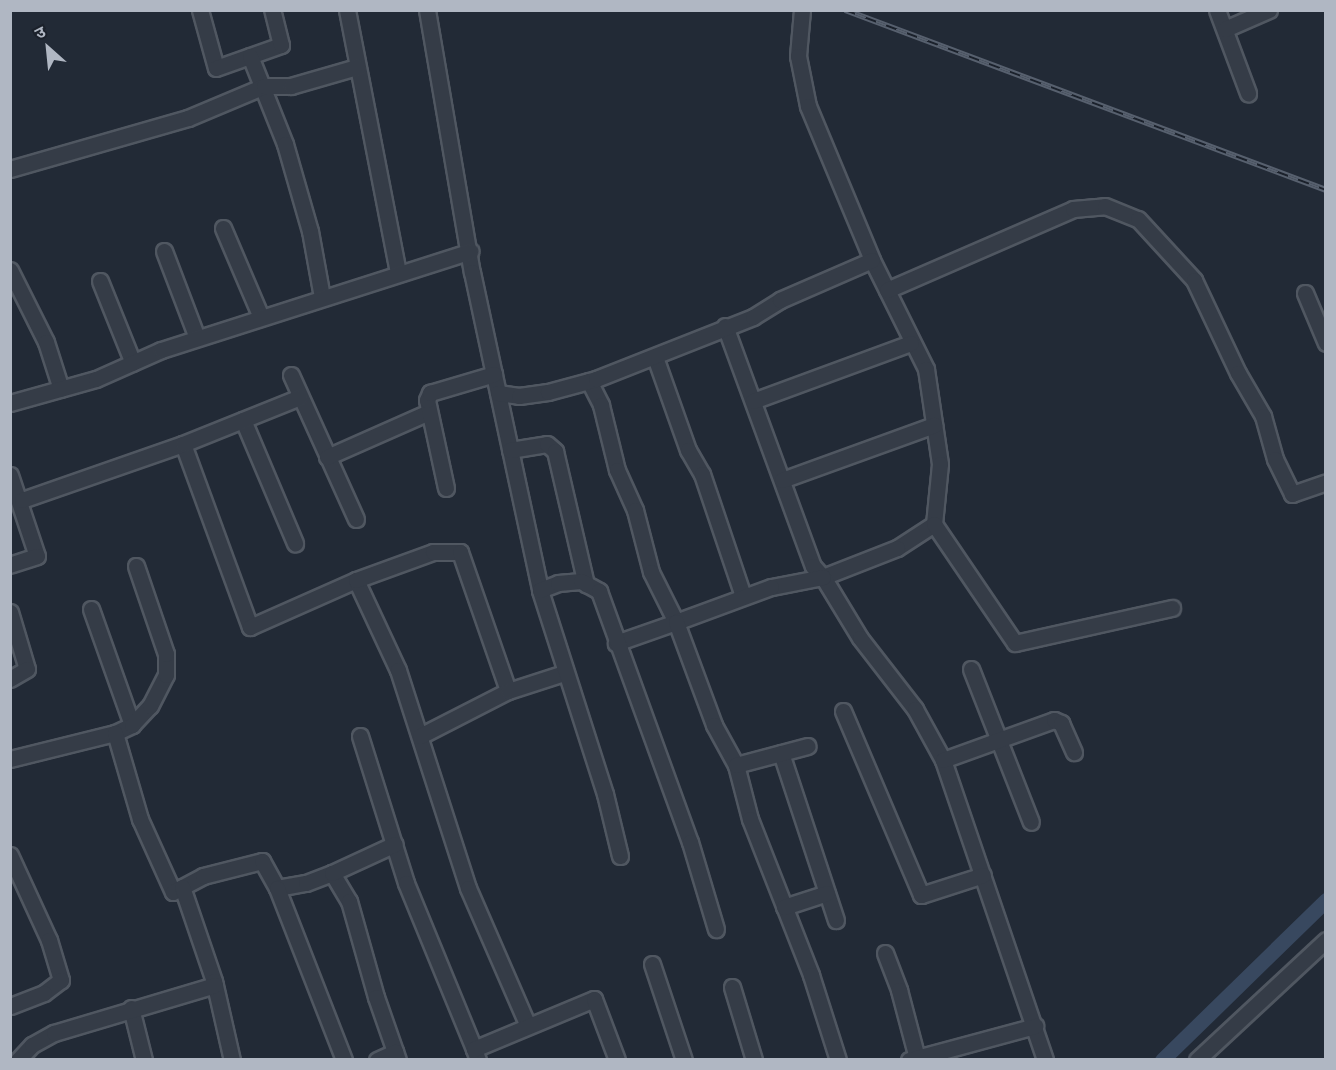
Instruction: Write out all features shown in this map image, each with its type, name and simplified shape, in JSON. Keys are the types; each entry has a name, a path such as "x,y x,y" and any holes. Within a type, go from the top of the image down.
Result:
{"street":[{"path":"200,10 216,68 281,45 272,10"},
{"path":"347,10 398,273"},
{"path":"427,10 494,374 540,591 564,673 605,794 620,856"},
{"path":"802,10 798,56 808,106 872,260 911,343 926,369 940,464 934,524 1015,643 1172,608"},
{"path":"1217,10 1248,93"},
{"path":"1225,29 1269,10"},
{"path":"250,56 264,86 310,231 322,297"},
{"path":"10,169 188,118 264,86 291,86 357,67"},
{"path":"887,290 1073,209 1105,206 1138,219 1194,280 1238,373 1263,416 1275,459 1292,494 1326,482"},
{"path":"223,228 261,317"},
{"path":"164,251 197,338"},
{"path":"10,403 61,389 197,338 471,251"},
{"path":"498,393 519,396 590,381 655,357 725,326 753,317 780,300 872,260"},
{"path":"10,270 46,342 61,389"},
{"path":"100,281 133,363"},
{"path":"1305,293 1326,343"},
{"path":"725,326 813,566 823,577 860,638 915,709 943,760 1011,966 1035,1026 1045,1059"},
{"path":"753,401 911,343"},
{"path":"655,357 688,450 702,474 743,596"},
{"path":"446,488 429,412 430,393 494,374"},
{"path":"291,375 356,519"},
{"path":"590,381 601,405 616,470 635,510 651,572 676,622 714,725 736,765 750,819 838,1059"},
{"path":"22,500 183,444 300,397"},
{"path":"327,457 429,412"},
{"path":"243,420 295,543"},
{"path":"782,480 934,424"},
{"path":"183,444 250,627 356,580 433,552 460,552 508,691"},
{"path":"510,450 548,444 555,451 586,584"},
{"path":"10,475 22,500 37,556 10,565"},
{"path":"616,643 743,596 823,577 897,548 934,524"},
{"path":"10,759 115,733 132,725 150,706 166,675 166,654 136,566"},
{"path":"356,580 398,670 468,888 528,1026"},
{"path":"540,591 558,583 586,584 599,591 690,842 716,929"},
{"path":"91,609 132,725"},
{"path":"10,612 27,669 10,679"},
{"path":"971,669 1031,822"},
{"path":"420,736 508,691 564,673"},
{"path":"843,711 921,895 982,875"},
{"path":"943,760 1054,720 1061,723 1074,752"},
{"path":"115,733 140,819 173,892 214,873 262,861 278,888 311,966 344,1059"},
{"path":"360,736 406,883 476,1054 528,1026 594,999 617,1059"},
{"path":"736,765 808,746"},
{"path":"781,753 836,921"},
{"path":"278,888 306,883 394,844"},
{"path":"10,855 49,940 61,980 44,993 10,1006"},
{"path":"332,873 349,901 397,1056 378,1059"},
{"path":"182,887 215,985 232,1059"},
{"path":"784,907 827,893"},
{"path":"1197,1059 1324,946"},
{"path":"885,953 913,1059 1035,1026"},
{"path":"652,964 684,1059"},
{"path":"18,1059 32,1045 54,1033 131,1008 215,985"},
{"path":"732,987 754,1059"},
{"path":"131,1008 144,1059"}],"waterway":[{"path":"1162,1060 1326,900"}],"railway":[{"path":"845,10 1326,190"}]}
